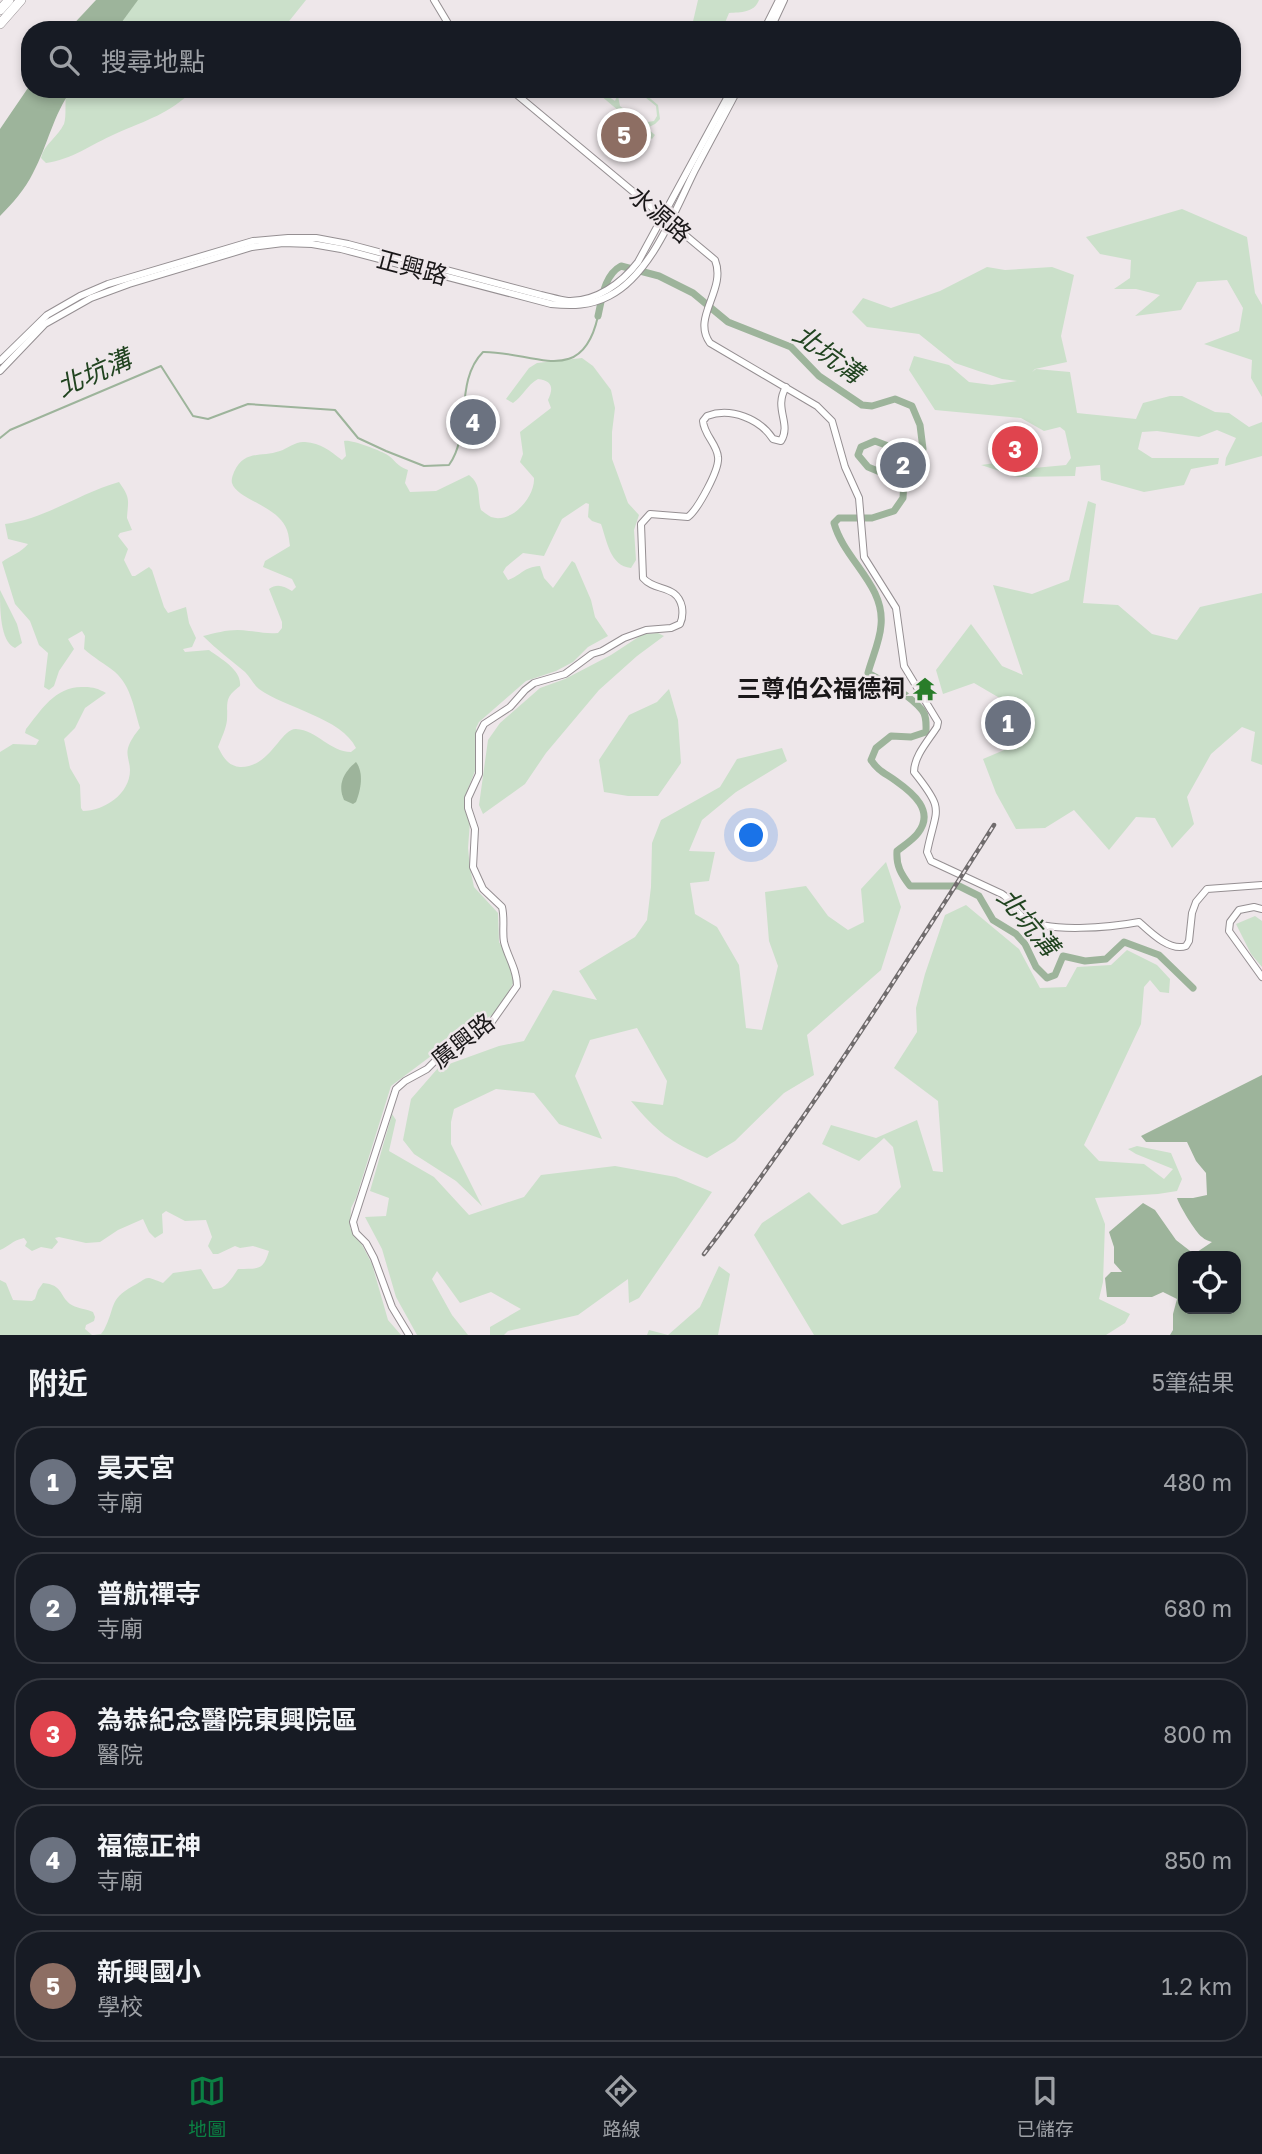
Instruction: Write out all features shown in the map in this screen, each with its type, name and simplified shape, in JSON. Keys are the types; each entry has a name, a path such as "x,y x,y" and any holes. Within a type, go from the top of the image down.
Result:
{"highway":[{"path":"0,10 9,0"},
{"path":"0,24 21,0"}],"street":[{"path":"434,0 447,21"},
{"path":"769,21 781,0"},
{"path":"773,21 781,0"},
{"name":"水源路","path":"521,98 715,260 718,272 703,328 710,343 786,387"},
{"name":"正興路","path":"666,220 727,98"},
{"name":"正興路","path":"0,361 47,315 80,296 108,284 253,241 288,237 348,244 569,301 610,296 629,282 640,265 733,98"},
{"name":"正興路","path":"0,371 45,324 91,298 209,258 252,247 284,243 341,249 551,304 573,306 600,296 634,273"},
{"path":"786,387 817,406 832,421 845,467 856,488 864,557 896,608 904,666 938,722 913,768 934,800 937,810 927,852 931,861 1009,898 1016,911 1032,923 1053,927 1121,926 1139,922 1174,947 1180,948 1186,946 1189,941 1194,905 1207,889 1262,885"},
{"name":"廣興路","path":"409,1335 392,1307 370,1250 356,1233 354,1211 396,1089 427,1069 450,1046 491,1023 517,986 515,968 503,938 502,907 483,889 473,867 475,829 468,808 468,798 479,775 479,734 484,724 510,707 524,690 534,683 565,674 592,654 624,638 680,624 682,609 677,595 671,590 650,584 641,573 641,524 650,513 655,512 688,516 692,514 719,457 704,427 703,421 707,416 732,414 751,419 768,430 774,439 781,441 785,433 780,399 786,387"},
{"path":"1262,909 1254,906 1239,910 1229,927 1230,935 1262,977"}],"shaded area":[{"path":"96,0 138,0 123,21 76,21"},
{"path":"135,0 306,0 289,21 117,21"},
{"path":"698,0 759,0 750,10 729,13 726,21 693,21"},
{"path":"21,98 67,98 30,179 0,216 0,129"},
{"path":"66,98 184,98 157,116 73,155 46,163 41,158 43,153 64,124"},
{"path":"604,98 615,101 618,98 620,106 641,123 654,121 657,116 656,106 646,98 658,105 660,119 647,128 655,135 652,139"},
{"path":"1182,209 1247,237 1255,293 1262,305 1262,397 1251,378 1252,360 1204,344 1239,331 1243,308 1227,280 1197,282 1181,310 1135,316 1160,295 1136,289 1114,289 1130,278 1131,260 1100,254 1086,237"},
{"path":"987,267 1005,270 1052,267 1074,275 1061,336 1067,362 1035,369 1032,372 1036,369 1070,372 1077,413 1136,419 1143,403 1170,396 1182,396 1215,412 1229,413 1249,427 1262,422 1262,456 1225,466 1236,438 1217,430 1199,437 1157,431 1142,432 1138,449 1152,458 1219,458 1218,464 1191,469 1184,485 1144,492 1101,480 1100,465 1076,467 1075,476 1018,477 981,465 995,463 1023,469 1066,465 1071,458 1065,431 1060,427 1044,431 1021,418 935,410 909,370 914,356 949,365 969,382 992,385 1017,381 1002,379 955,363 919,334 867,327 852,312 863,298 891,308 940,291"},
{"path":"582,358 593,366 611,390 615,408 612,459 628,503 639,515 634,530 636,560 631,568 618,563 601,524 588,517 589,504 586,503 562,519 544,556 523,553 503,572 508,580 530,568 540,566 544,578 553,588 572,561 591,600 595,617 608,636 588,647 573,662 526,681 479,722 476,728 477,766 464,799 470,822 470,868 474,887 498,913 499,942 517,970 515,980 497,1012 455,1038 391,1086 351,1208 350,1228 372,1264 388,1320 401,1335 94,1335 101,1334 104,1330 116,1300 145,1279 163,1283 173,1273 201,1269 213,1289 218,1289 228,1283 238,1269 262,1266 269,1251 253,1246 235,1246 213,1254 208,1246 212,1237 206,1220 185,1221 166,1211 162,1214 163,1233 155,1238 143,1219 100,1242 86,1243 59,1237 55,1238 58,1242 52,1249 41,1247 32,1251 25,1246 27,1242 24,1238 0,1250 0,752 13,744 36,745 39,740 25,733 26,729 44,706 58,694 75,687 96,688 106,693 85,708 75,728 64,739 70,768 80,785 81,808 83,811 91,810 114,800 126,787 130,770 128,748 140,728 125,684 115,672 84,649 85,636 82,631 68,639 74,649 59,671 54,686 49,690 44,687 48,653 39,645 30,621 15,604 2,562 28,544 8,539 5,524 34,517 119,482 127,496 127,518 132,530 118,536 128,549 124,560 132,576 149,567 168,613 186,607 196,638 192,647 183,649 185,652 209,650 230,665 240,680 240,686 229,697 226,723 218,747 226,760 240,767 250,766 267,755 291,730 296,729 310,733 336,749 351,752 356,748 339,729 259,689 245,672 203,636 237,630 278,633 282,622 269,589 280,586 292,591 296,587 292,579 263,567 265,561 290,546 288,532 275,514 235,489 232,477 238,465 248,457 273,453 302,442 321,446 342,460 346,456 344,441 347,441 386,454 408,470 405,483 410,492 436,491 469,475 477,487 481,510 491,517 507,517 521,507 531,493 534,478 520,462 523,454 520,432 551,408 548,400 551,385 538,379 513,403 506,399 529,368 537,363"},
{"path":"1088,501 1096,504 1083,603 1118,605 1152,634 1177,640 1200,607 1262,593 1262,765 1251,761 1255,732 1242,727 1211,754 1187,797 1194,824 1172,848 1155,818 1136,817 1109,850 1074,810 1045,828 1016,829 996,793 983,759 1016,745 1034,718 974,683 943,694 936,670 971,624 1002,666 1023,675 993,585 1032,594 1069,580"},
{"path":"0,590 17,624 22,643 15,648 10,645 4,632"},
{"path":"658,633 664,636 599,690 546,753 525,784 483,814 479,805 488,740 500,723 540,688 565,679 611,655 643,634"},
{"path":"669,689 678,720 681,763 658,796 628,796 604,792 599,760 629,715 657,702"},
{"path":"782,748 787,761 736,792 702,820 689,851 715,852 709,881 690,883 695,914 717,927 739,965 746,1028 762,1030 778,966 769,941 765,892 806,886 828,916 848,930 864,922 861,889 886,862 901,907 881,970 807,1035 814,1075 784,1093 735,1141 707,1158 665,1135 631,1101 663,1105 667,1081 637,1028 590,1040 575,1076 602,1139 559,1124 534,1093 496,1089 454,1109 451,1122 451,1144 482,1206 456,1181 414,1154 403,1140 411,1099 438,1068 499,1046 524,1041 553,990 597,1000 579,971 635,937 647,920 652,843 661,820 720,787 737,759"},
{"path":"356,762 361,781 358,797 353,804 344,800 341,789 345,774"},
{"path":"966,905 1019,949 1040,988 1066,987 1077,967 1111,965 1127,950 1157,965 1170,979 1169,993 1160,992 1150,980 1144,987 1141,1024 1084,1145 1099,1161 1144,1164 1164,1179 1173,1169 1128,1149 1137,1146 1171,1153 1182,1179 1177,1191 1095,1198 1105,1224 1103,1282 1099,1299 1130,1314 1125,1323 1106,1335 814,1335 754,1235 762,1223 809,1192 842,1225 877,1213 901,1187 893,1147 884,1138 859,1161 822,1144 831,1125 876,1138 917,1120 933,1171 943,1172 938,1101 894,1068 917,1032 916,1008 945,915"},
{"path":"1255,916 1262,921 1262,967 1251,954 1236,924"},
{"path":"1262,1075 1262,1335 1170,1335 1177,1299 1163,1292 1152,1297 1107,1297 1105,1278 1111,1272 1122,1272 1114,1263 1114,1247 1109,1232 1143,1203 1155,1210 1176,1240 1190,1251 1178,1251 1178,1314 1241,1314 1241,1251 1198,1251 1212,1242 1203,1238 1196,1230 1177,1198 1207,1195 1206,1173 1196,1161 1187,1142 1146,1142 1141,1136"},
{"path":"392,1114 396,1120 389,1151 434,1177 469,1215 524,1197 541,1175 615,1166 676,1177 712,1192 639,1298 629,1303 628,1279 578,1315 508,1331 504,1335 490,1335 490,1327 521,1309 491,1292 460,1303 437,1271 432,1279 452,1315 468,1335 417,1335 396,1297 382,1249 365,1217 386,1216 389,1198 370,1191"},
{"path":"719,1266 730,1274 718,1335 668,1335 700,1307"},
{"path":"0,1280 6,1283 13,1300 32,1301 43,1283 54,1286 70,1304 93,1312 94,1321 86,1325 85,1329 92,1335 0,1335"},
{"path":"649,1330 668,1335 647,1335"}],"waterway":[{"name":"北坑溝","path":"598,316 607,281 621,266 659,276 693,293 728,322 791,347 819,376 862,405 872,406 895,399 912,406 920,425 923,449 912,455 875,441 861,447 858,455 868,467 904,482 903,498 894,511 872,518 839,518 834,523 846,549 871,585 881,611 879,637 868,673 911,699 922,710 925,718 926,732 911,737 891,736 876,748 871,760 909,791 923,810 923,825 918,833 897,851 898,866 910,886 959,886 979,896 993,920 1016,934 1025,944 1036,967 1047,978 1055,975 1063,956 1085,961 1106,959 1124,942 1159,955 1193,988"},
{"name":"北坑溝","path":"0,438 10,430 161,366 193,416 208,419 248,404 335,410 358,438 424,466 449,465 460,438 469,377 483,352 553,361 568,359 580,352 591,338 598,316"}],"railway":[{"path":"704,1254 817,1096 994,825"}],"place":[{"name":"新興國小","path":"624,135"},
{"name":"福德正神","path":"473,422"},
{"name":"為恭紀念醫院東興院區","path":"1015,449"},
{"name":"普航禪寺","path":"903,465"},
{"name":"三尊伯公福德祠","path":"925,689"},
{"name":"昊天宮","path":"1008,723"}]}
